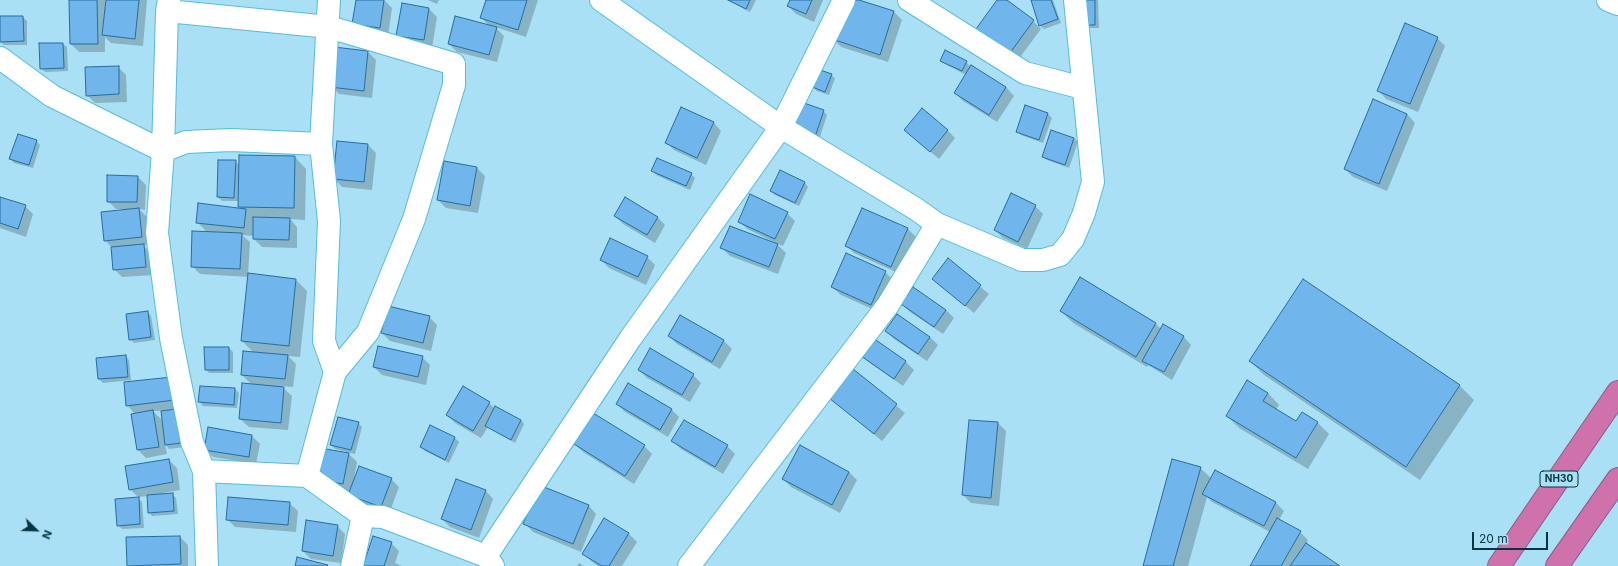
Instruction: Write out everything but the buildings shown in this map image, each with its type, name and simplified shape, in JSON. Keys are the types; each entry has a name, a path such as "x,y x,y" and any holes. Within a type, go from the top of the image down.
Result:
{"highway":[{"name":"NH30","path":"1499,566 1618,392"},
{"path":"1557,566 1618,479"}],"street":[{"path":"330,0 321,144 329,221 324,341 335,372"},
{"path":"601,0 781,127 916,209 937,224 1022,260 1043,260 1060,255 1073,239 1084,213 1093,182 1075,0"},
{"path":"204,471 307,476 363,516 383,517 489,561 630,339 781,127 844,0"},
{"path":"909,0 1025,73 1084,88"},
{"path":"1608,0 1618,4"},
{"path":"207,566 204,471 192,442 171,338 158,233 163,151 168,5 329,27 454,64 454,85 414,219 368,332 335,372 307,476"},
{"path":"0,58 52,96 163,151 186,142 231,140 321,144"},
{"path":"688,566 888,305 937,224"},
{"path":"352,566 363,516"}]}
